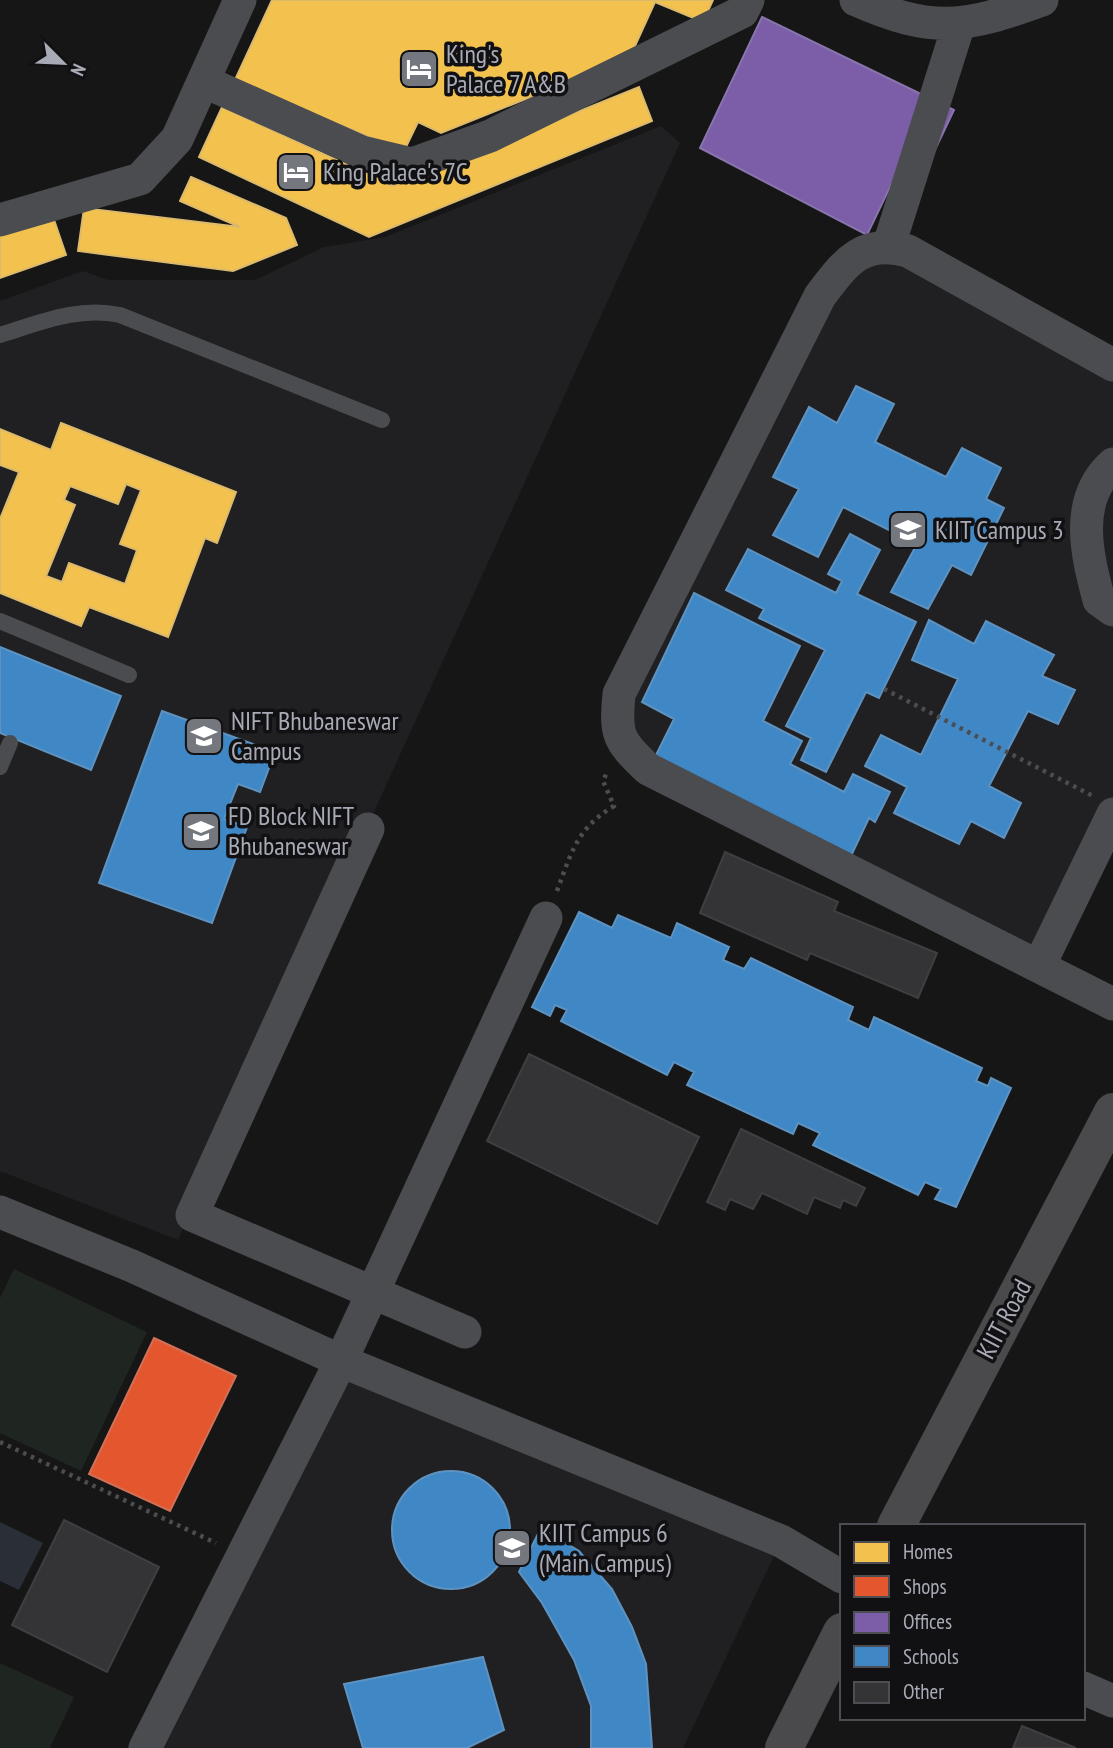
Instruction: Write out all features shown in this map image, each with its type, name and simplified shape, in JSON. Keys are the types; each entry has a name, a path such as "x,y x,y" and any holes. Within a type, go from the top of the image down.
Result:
{"main road":[{"name":"KIIT Road","path":"897,1524 1113,1112"},
{"path":"784,1748 840,1636"}],"street":[{"path":"0,220 140,178 177,139 240,0"},
{"path":"205,82 362,152 412,164 491,136 649,61 742,12 748,0"},
{"path":"856,0 894,17 945,26 988,20 1042,0"},
{"path":"889,246 959,24"},
{"path":"1113,365 908,251 889,246 865,250 845,264 820,296 619,694 616,726 621,743 648,769 1113,1004"},
{"path":"1113,464 1089,497 1086,549 1099,600 1113,610"},
{"path":"1039,966 1107,807"},
{"path":"368,829 192,1215 465,1332"},
{"path":"145,1748 341,1361 546,918"},
{"path":"0,1212 132,1266 341,1361 781,1541 840,1576"},
{"path":"1085,1689 1113,1701"}],"lane":[{"path":"0,335 77,312 120,314 382,420"},
{"path":"0,621 129,675"},
{"path":"0,767 10,743"}],"path":[{"path":"884,689 1107,807"},
{"path":"546,918 577,838 597,816 614,806 603,781 621,743"},
{"path":"0,1442 243,1555"}],"shaded area":[{"name":"NIFT Bhubaneswar Campus","path":"661,126 680,143 178,1240 0,1171 0,301 83,271 108,280 255,280 324,247 385,237"},
{"name":"KIIT Campus 3","path":"889,245 1113,365 1113,827 1039,966 648,769 619,694 820,296"},
{"path":"14,1269 147,1332 81,1471 0,1433 0,1298"},
{"name":"KIIT Campus 6 (Main Campus)","path":"341,1361 781,1541 683,1748 145,1748"},
{"path":"0,1522 43,1543 19,1590 0,1581"},
{"path":"0,1663 74,1697 50,1748 0,1748"}],"building: Homes":[{"name":"King's Palace 7 A&B","path":"272,0 713,0 703,22 655,2 630,57 441,133 418,122 404,151 234,82"},
{"name":"King Palace's 7C","path":"639,87 652,121 369,237 199,157 222,107 393,186"},
{"path":"191,177 286,218 297,245 233,271 78,251 84,208 240,227 180,201"},
{"path":"51,211 66,255 0,278 0,229"},
{"path":"61,423 236,492 217,543 205,538 168,637 89,607 81,626 0,593 0,519 19,472 0,465 0,429 51,450","holes":["126,484 141,490 120,544 137,550 125,584 69,563 62,582 46,576 75,505 64,500 70,486 118,504"]}],"building: Shops":[{"path":"154,1338 236,1376 170,1511 89,1474"}],"building: Offices":[{"path":"762,17 954,110 914,194 892,183 867,235 700,148"}],"building: Schools":[{"path":"856,386 894,404 875,442 946,477 962,448 1001,468 986,499 1004,508 971,575 952,565 928,609 891,592 917,544 843,507 818,557 773,535 799,489 773,477 809,407 837,423"},
{"path":"850,534 880,550 857,594 916,622 879,698 866,692 826,772 801,760 811,738 786,726 825,650 759,618 764,609 726,590 748,549 836,593 842,581 828,574"},
{"path":"694,593 800,646 763,721 802,741 790,764 844,792 853,774 890,792 875,822 869,818 851,856 654,759 674,719 642,702"},
{"path":"929,620 974,644 986,621 1054,655 1042,676 1075,690 1058,724 1028,711 989,786 1021,803 1004,838 971,821 959,844 894,813 907,787 865,766 881,735 921,755 958,679 912,660"},
{"path":"0,647 121,696 91,770 0,733"},
{"path":"162,711 275,752 260,792 238,784 224,819 247,827 212,923 99,883"},
{"path":"579,912 612,928 618,915 671,938 677,923 729,947 723,960 744,969 751,958 853,1007 848,1020 869,1030 874,1017 982,1068 976,1081 988,1086 991,1078 1011,1088 956,1207 935,1199 941,1189 925,1182 918,1195 813,1145 820,1133 798,1123 793,1134 687,1085 694,1072 674,1062 667,1075 561,1021 567,1010 555,1005 550,1016 532,1007"},
{"path":"451,1471 474,1475 493,1488 506,1507 510,1530 506,1553 493,1572 474,1585 451,1589 428,1585 409,1572 396,1553 392,1530 396,1507 409,1488 428,1475"},
{"path":"541,1528 579,1551 612,1589 632,1627 646,1664 652,1748 591,1748 591,1706 574,1660 542,1603 519,1572"},
{"path":"483,1657 504,1730 467,1748 363,1748 344,1684"}],"building: Other":[{"path":"725,852 838,902 834,911 937,953 918,998 810,953 807,960 700,913"},
{"path":"529,1054 699,1137 657,1224 487,1141"},
{"path":"741,1129 865,1188 856,1206 843,1200 840,1208 814,1197 807,1214 762,1193 753,1209 730,1199 725,1210 707,1202"},
{"path":"64,1520 159,1567 107,1672 12,1625"},
{"path":"1022,1726 1076,1748 1013,1748"}],"place":[{"name":"King's Palace 7 A&B","path":"419,69"},
{"name":"King Palace's 7C","path":"296,172"},
{"name":"KIIT Campus 3","path":"908,530"},
{"name":"NIFT Bhubaneswar Campus","path":"204,736"},
{"name":"FD Block NIFT Bhubaneswar","path":"201,831"},
{"name":"KIIT Campus 6 (Main Campus)","path":"512,1548"}]}
